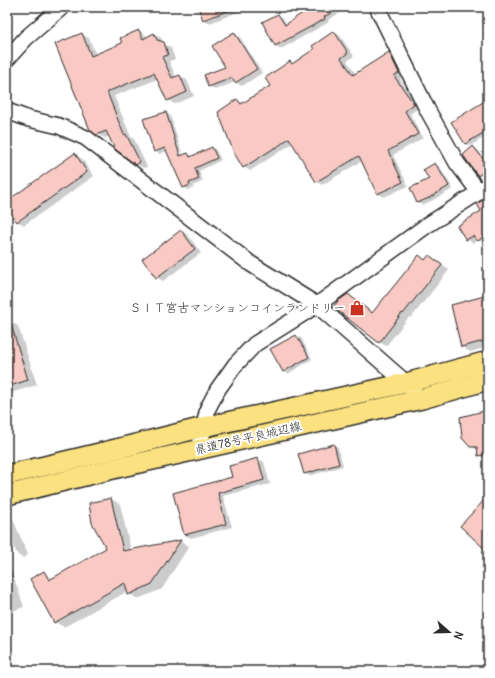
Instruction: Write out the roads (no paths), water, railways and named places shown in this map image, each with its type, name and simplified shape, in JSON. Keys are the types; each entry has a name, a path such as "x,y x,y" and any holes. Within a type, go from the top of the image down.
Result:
{"main road":[{"name":"県道78号平良城辺線","path":"7,475 204,427 406,383 488,361"},
{"name":"県道78号平良城辺線","path":"7,495 199,449 422,399 488,380"}],"street":[{"path":"7,59 26,38 62,7"},
{"path":"199,449 208,408 218,389 235,365 256,344 317,305 426,226 484,188 458,163 427,109 377,7"},
{"path":"7,111 29,119 59,126 86,138 251,264 317,305 406,383 422,399"}],"place":[{"name":"ＳＩＴ宮古マンションコインランドリー","path":"357,308"}]}
